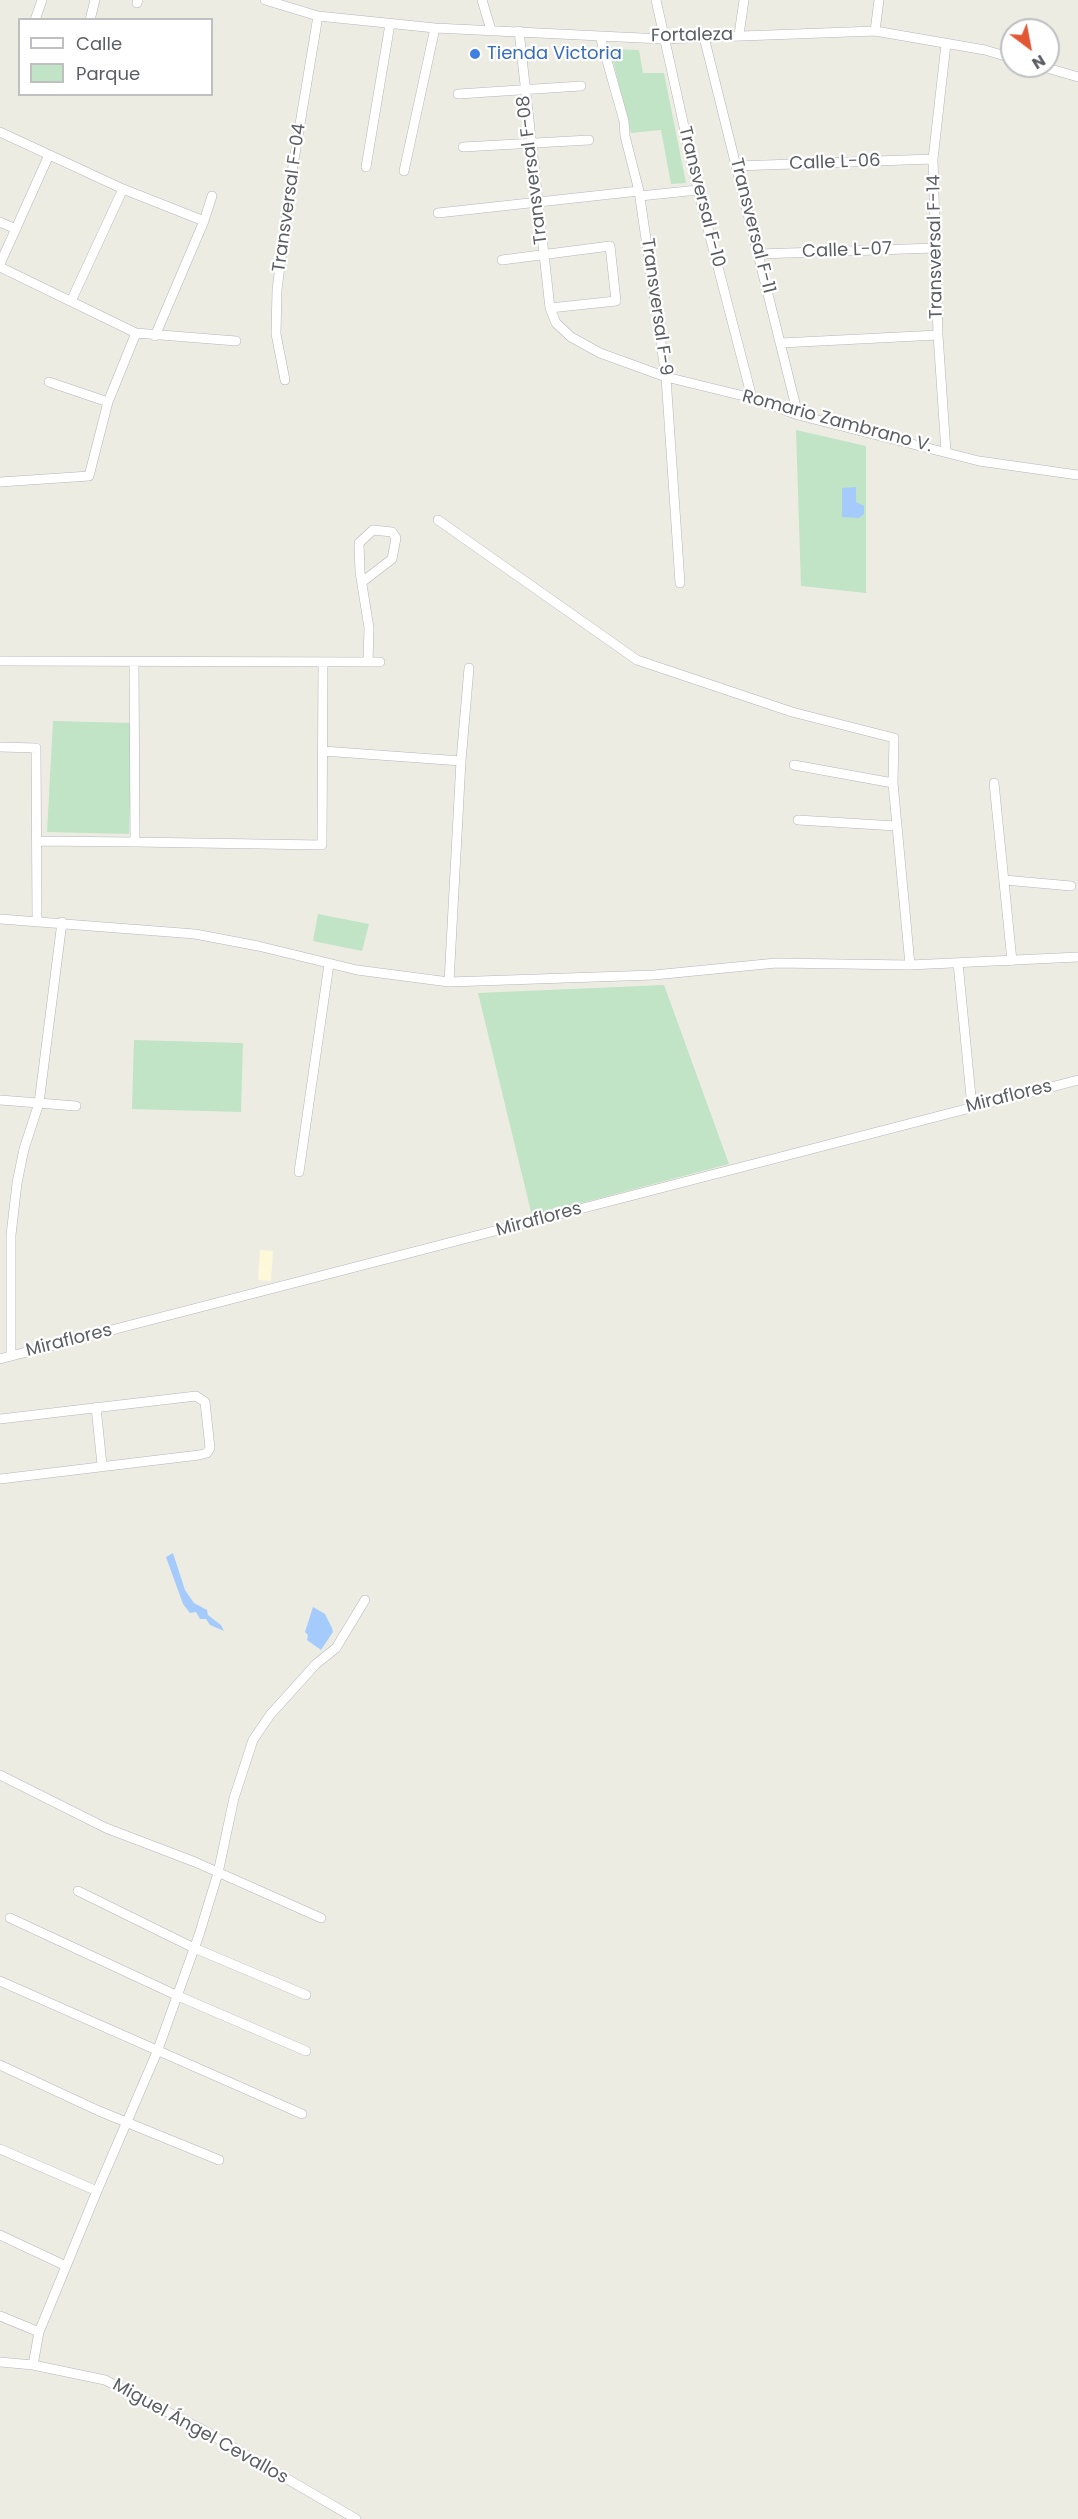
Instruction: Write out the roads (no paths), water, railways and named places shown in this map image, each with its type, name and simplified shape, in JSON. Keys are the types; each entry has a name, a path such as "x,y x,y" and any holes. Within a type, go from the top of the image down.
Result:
{"street":[{"path":"36,18 42,0"},
{"path":"90,18 95,0"},
{"name":"Fortaleza","path":"265,0 318,16 435,28 665,39 875,31 1000,55"},
{"path":"482,0 491,30"},
{"name":"Transversal F-10","path":"656,0 698,190 752,398"},
{"path":"739,35 744,0"},
{"path":"875,31 879,0"},
{"name":"Transversal F-04","path":"285,380 276,334 277,290 291,178 318,16"},
{"path":"366,167 390,24"},
{"path":"404,171 435,28"},
{"name":"Transversal F-08","path":"519,31 550,308"},
{"name":"Transversal F-9","path":"600,36 624,121 625,136 640,194 666,377 680,583"},
{"name":"Transversal F-11","path":"704,37 798,415"},
{"name":"Transversal F-14","path":"945,452 938,335 933,159 946,44"},
{"path":"1060,72 1078,77"},
{"path":"458,94 581,86"},
{"path":"0,132 123,189 204,221"},
{"path":"463,147 589,140"},
{"path":"49,155 0,265 136,333 236,341"},
{"name":"Calle L-06","path":"737,166 933,159"},
{"path":"72,299 123,189"},
{"path":"438,213 537,201 698,190"},
{"path":"155,336 204,221 212,196"},
{"path":"0,222 16,229"},
{"path":"502,260 608,245 612,250 616,302 550,308"},
{"name":"Calle L-07","path":"759,254 935,248"},
{"name":"Romario Zambrano V.","path":"550,308 556,323 571,337 600,353 666,377 752,398 798,415 945,452 979,460 1078,475"},
{"path":"0,482 89,476 108,402 136,333"},
{"path":"781,343 938,335"},
{"path":"49,382 108,402"},
{"path":"438,519 638,660 792,712 894,738 893,783 896,826 910,965"},
{"path":"362,582 392,559 396,538 392,532 373,530 359,543 362,582 369,628 369,662"},
{"path":"0,661 380,663"},
{"path":"134,662 135,842"},
{"path":"37,841 322,845 323,663"},
{"path":"449,982 460,761 469,668"},
{"path":"0,747 36,748 37,920"},
{"path":"323,751 460,761"},
{"path":"794,765 893,783"},
{"path":"994,783 1012,961"},
{"path":"798,820 896,826"},
{"path":"1004,880 1071,886"},
{"path":"0,919 62,922 228,940 377,974 449,982 654,975 776,963 910,965 1078,957"},
{"path":"11,1356 11,1235 17,1183 28,1132 39,1103 62,922"},
{"path":"958,963 972,1107"},
{"path":"299,1172 329,964"},
{"name":"Miraflores","path":"0,1359 1078,1080"},
{"path":"0,1100 76,1106"},
{"path":"0,1419 196,1395 205,1402 210,1448 207,1453 0,1479"},
{"path":"96,1407 102,1465"},
{"path":"33,2365 39,2331 157,2052 194,1948 218,1873 234,1798 253,1740 270,1715 316,1664 336,1648 365,1600"},
{"path":"0,1775 106,1828 154,1845 321,1918"},
{"path":"78,1891 194,1948 306,1995"},
{"path":"10,1918 177,1996 306,2051"},
{"path":"0,1982 302,2114"},
{"path":"0,2065 219,2160"},
{"path":"0,2149 98,2191"},
{"path":"0,2235 66,2266"},
{"path":"0,2316 39,2331"},
{"name":"Miguel Ángel Cevallos","path":"0,2362 33,2365 105,2380 203,2430 356,2519"}],"water":[{"path":"856,487 856,502 864,506 864,514 859,518 842,517 842,488"},
{"path":"173,1553 185,1590 194,1603 207,1610 208,1615 221,1625 224,1631 210,1625 206,1619 200,1619 196,1612 190,1613 183,1604 166,1557"},
{"path":"313,1607 325,1614 333,1632 321,1650 307,1640 308,1635 305,1632"}],"place":[{"name":"Tienda Victoria","path":"475,54"}]}
